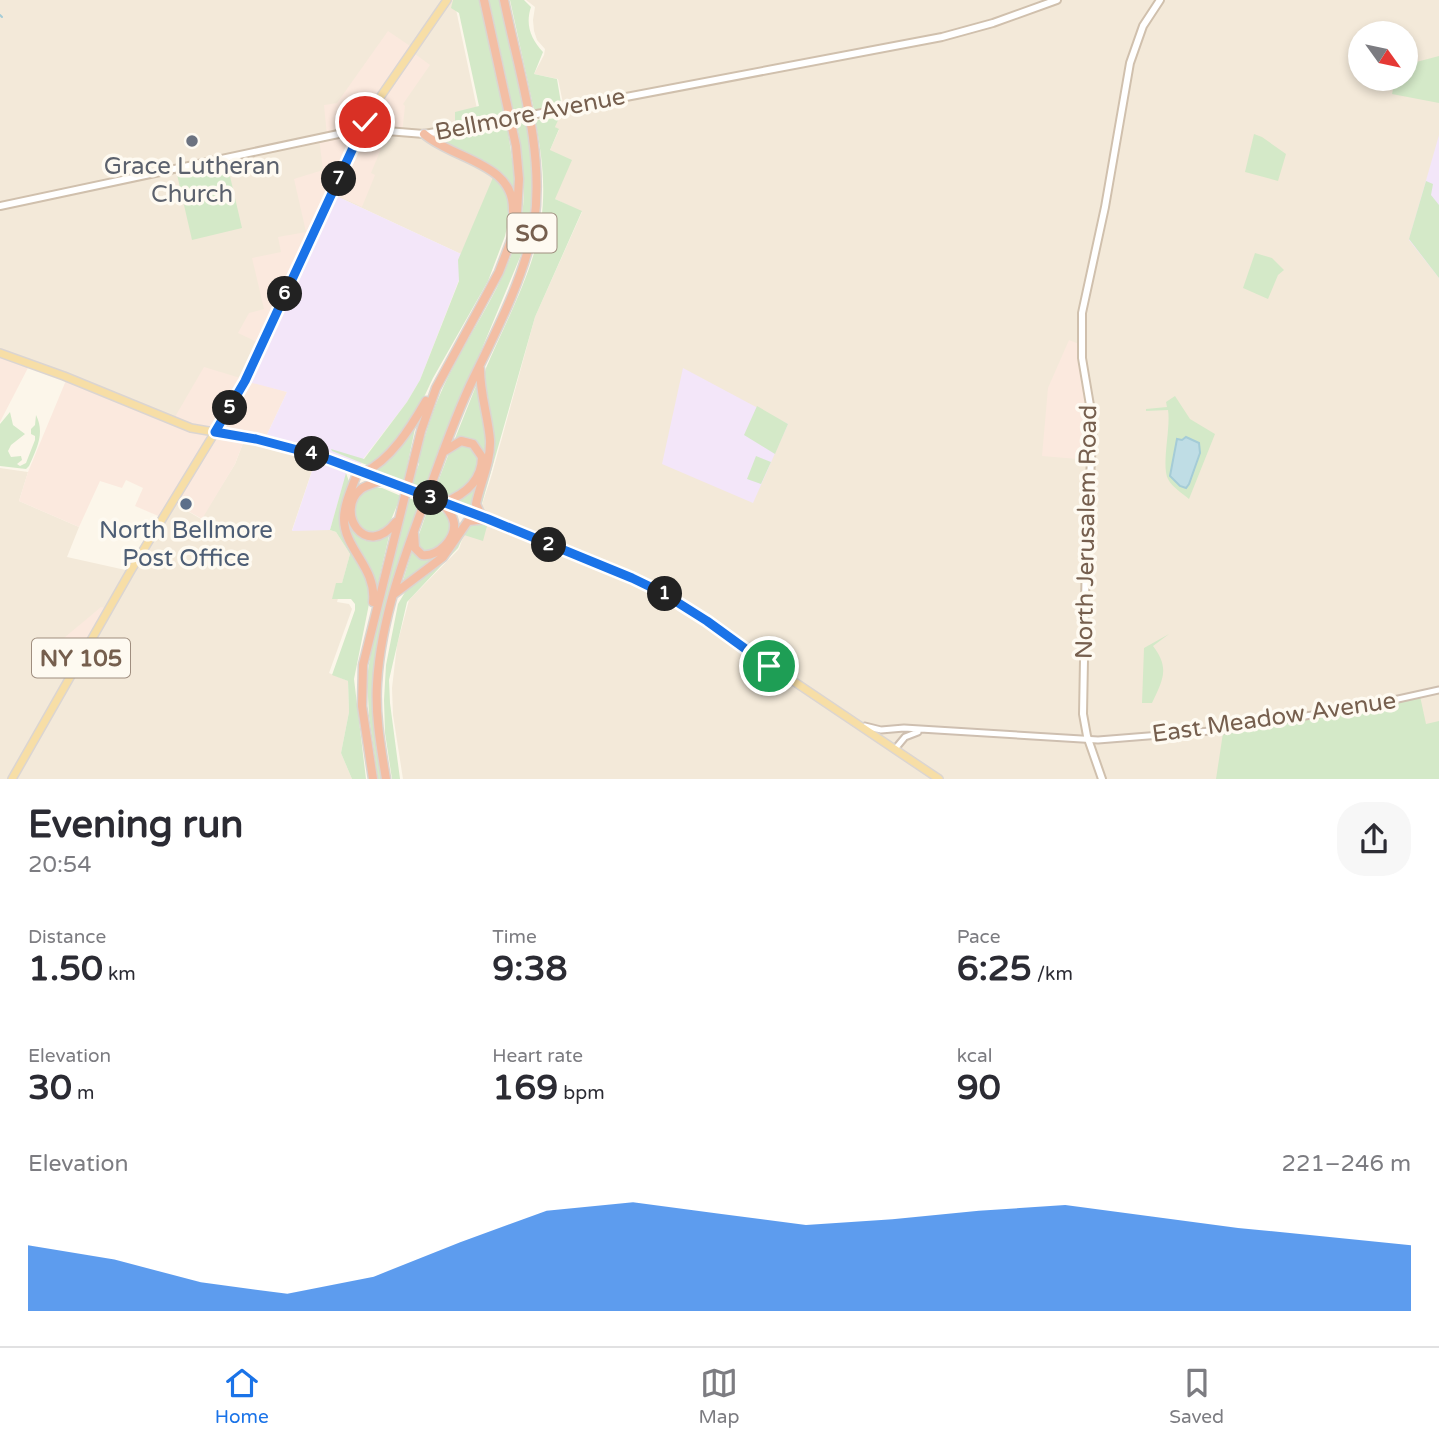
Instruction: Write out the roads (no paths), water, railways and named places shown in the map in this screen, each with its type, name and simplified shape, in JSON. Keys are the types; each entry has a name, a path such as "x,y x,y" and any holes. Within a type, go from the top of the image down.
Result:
{"highway":[{"name":"SO","path":"373,779 362,691 365,653 372,621 426,411 499,272 512,238 519,197 519,163 484,0"},
{"name":"SO","path":"386,779 377,707 377,683 400,570 443,452 524,261 533,228 537,200 534,143 504,0"},
{"path":"424,134 437,145 493,171 503,179 513,200 512,238"},
{"path":"481,365 480,389 490,450 476,504 480,513 488,519"},
{"path":"372,621 371,577 348,535 344,523 346,508 361,472 377,465 408,428 448,366"},
{"path":"414,528 415,548 418,553 431,555 441,548 452,534 454,526 452,517 440,502 467,491 482,463 477,447 466,442 458,443 443,452"},
{"path":"382,480 364,487 356,495 351,510 354,526 366,536 377,536 388,531 399,516"},
{"path":"394,594 443,557 468,521 488,519"}],"main road":[{"path":"215,432 245,381 373,107 447,0"},
{"name":"Bellmore Avenue","path":"0,206 362,129 424,134 942,37 993,23 1057,0"},
{"name":"North Jerusalem Road","path":"1102,779 1084,724 1086,551 1093,423 1082,358 1082,313 1109,187 1130,63 1143,26 1160,0"},
{"path":"0,353 83,383 191,428 293,449 361,472 488,519 661,592 939,779"},
{"name":"NY 105","path":"12,779 130,572 215,432"}],"street":[{"name":"East Meadow Avenue","path":"858,724 881,730 904,729 1089,740 1223,730 1371,705 1439,690"},
{"path":"895,749 905,737 921,731"}],"water":[{"path":"1186,437 1199,443 1200,453 1186,488 1170,476 1177,439"}],"place":[{"name":"Grace Lutheran Church","path":"192,141"},
{"name":"North Bellmore Post Office","path":"186,504"}]}
